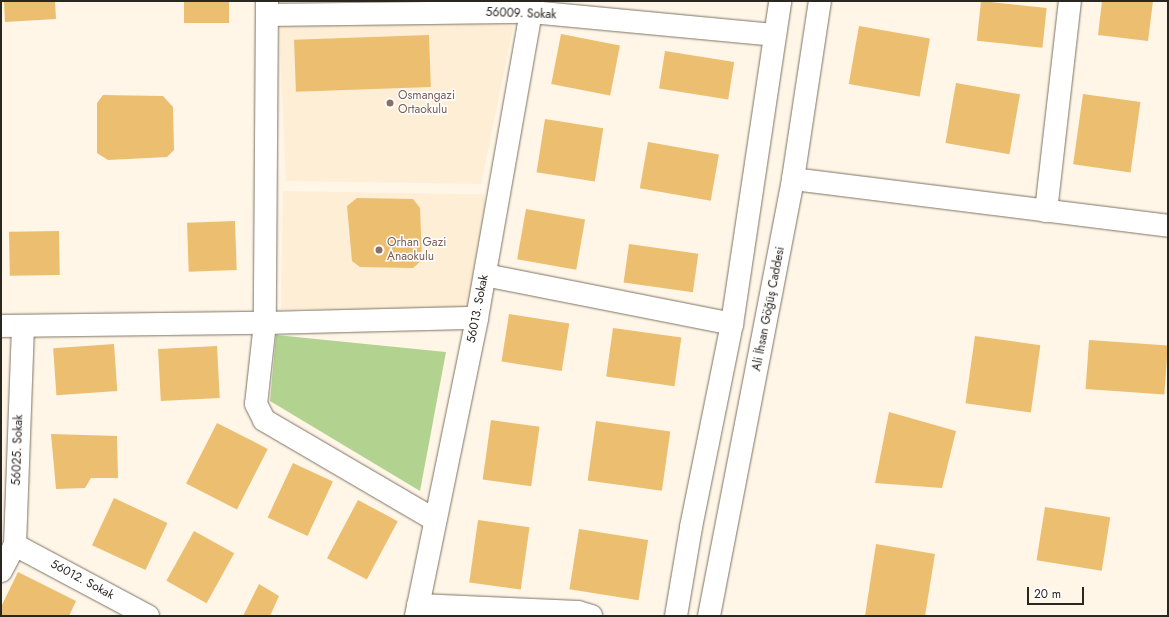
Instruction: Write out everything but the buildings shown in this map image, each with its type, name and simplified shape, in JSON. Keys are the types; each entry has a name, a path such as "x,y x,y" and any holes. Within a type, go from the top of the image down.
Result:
{"street":[{"path":"676,616 691,527 732,324 780,1"},
{"name":"Ali İhsan Göğüş Caddesi","path":"710,616 793,179 820,1"},
{"path":"1046,211 1070,1"},
{"name":"56009. Sokak","path":"267,8 532,6 774,35"},
{"name":"56013. Sokak","path":"417,611 477,318 532,6"},
{"path":"267,8 265,323 256,404 264,420 435,520"},
{"path":"793,179 1168,226"},
{"path":"485,275 732,324"},
{"path":"1,326 265,323 477,318"},
{"name":"56025. Sokak","path":"1,571 15,545 23,326"},
{"name":"56012. Sokak","path":"15,545 148,616"},
{"path":"417,611 578,612 591,616"}],"shaded area":[{"name":"Osmangazi Ortaokulu","path":"514,24 481,184 286,181 279,25"},
{"name":"Orhan Gazi Anaokulu","path":"283,191 485,195 483,313 281,309"}],"green space":[{"path":"276,335 446,352 420,491 270,401"}],"place":[{"name":"Osmangazi Ortaokulu","path":"390,103"},
{"name":"Orhan Gazi Anaokulu","path":"379,250"}]}
